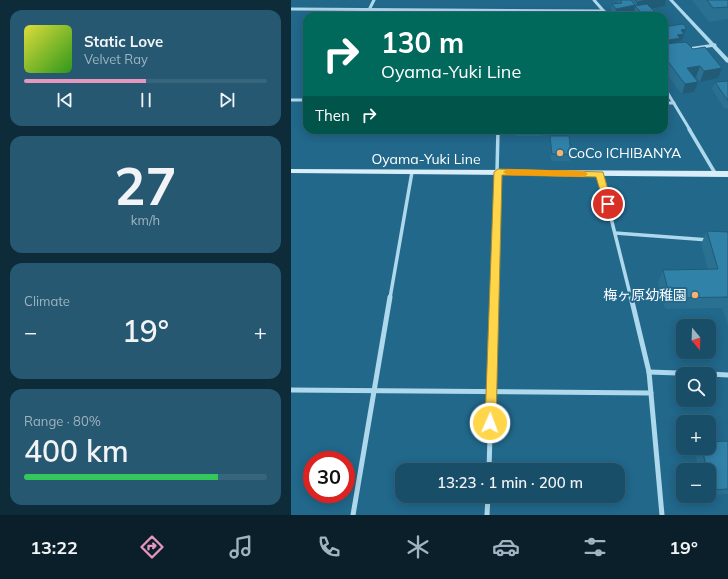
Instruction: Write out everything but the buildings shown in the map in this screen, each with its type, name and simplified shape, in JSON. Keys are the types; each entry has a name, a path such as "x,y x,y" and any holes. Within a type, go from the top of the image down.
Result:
{"main road":[{"name":"Oyama-Yuki Line","path":"291,171 728,174"}],"street":[{"path":"369,10 374,0"},
{"path":"595,0 604,11"},
{"path":"671,0 715,45 728,61"},
{"path":"291,9 604,11"},
{"path":"686,49 715,45"},
{"path":"668,94 715,174"},
{"path":"291,100 303,100"},
{"path":"668,103 674,103"},
{"path":"489,463 498,134"},
{"path":"353,515 412,172"},
{"path":"600,174 649,372 662,515"},
{"path":"615,233 713,240"},
{"path":"649,372 676,373"},
{"path":"716,374 728,375"},
{"path":"291,390 374,392 651,393"},
{"path":"487,515 488,503"}],"slow traffic":[{"path":"507,172 584,174"}],"place":[{"name":"CoCo ICHIBANYA","path":"560,153"},
{"name":"梅ヶ原幼稚園","path":"695,295"}],"route":[{"path":"490,423 498,172 600,174 608,204"}]}
